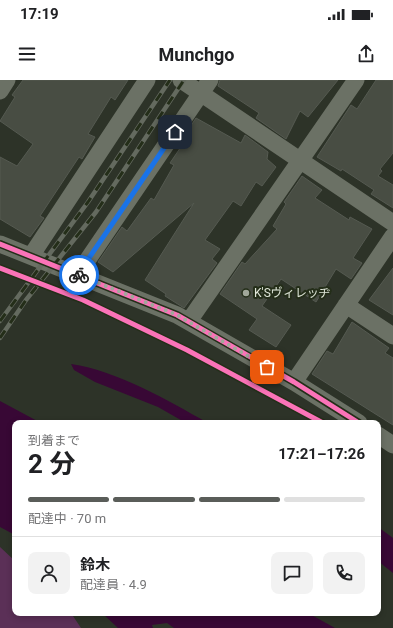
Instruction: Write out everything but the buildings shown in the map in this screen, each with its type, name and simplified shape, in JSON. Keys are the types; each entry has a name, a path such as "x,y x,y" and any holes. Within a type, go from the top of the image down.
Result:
{"street":[{"path":"0,91 7,80"},
{"path":"31,256 147,80"},
{"path":"181,80 206,86 301,161 393,223"},
{"path":"189,321 356,80"},
{"path":"78,274 206,86"},
{"path":"294,382 393,236"},
{"path":"0,244 177,315 294,382 354,420"},
{"path":"346,305 393,336"},
{"path":"381,437 393,445"}],"shaded area":[{"path":"71,364 106,373 124,380 159,396 203,420 181,420 158,407 95,382 74,370"},
{"path":"0,401 35,420 12,420 12,533 0,527"},
{"path":"381,529 393,538 393,573 381,563"},
{"path":"0,547 12,558 12,616 73,616 81,628 0,628"},
{"path":"105,616 313,616 335,628 174,628 167,623 152,625 153,628 118,628"}],"railway":[{"path":"0,321 88,202 170,80"},
{"path":"0,338 26,300 96,212 184,80"}],"cycle path":[{"path":"0,244 177,315 294,382 354,420"},
{"path":"0,268 83,300 187,350 317,420"}],"way so far":[{"path":"79,275 177,315 267,367"}],"place":[{"name":"K'Sヴィレッヂ","path":"246,293"}],"route":[{"path":"79,275 78,274 175,132"}]}
